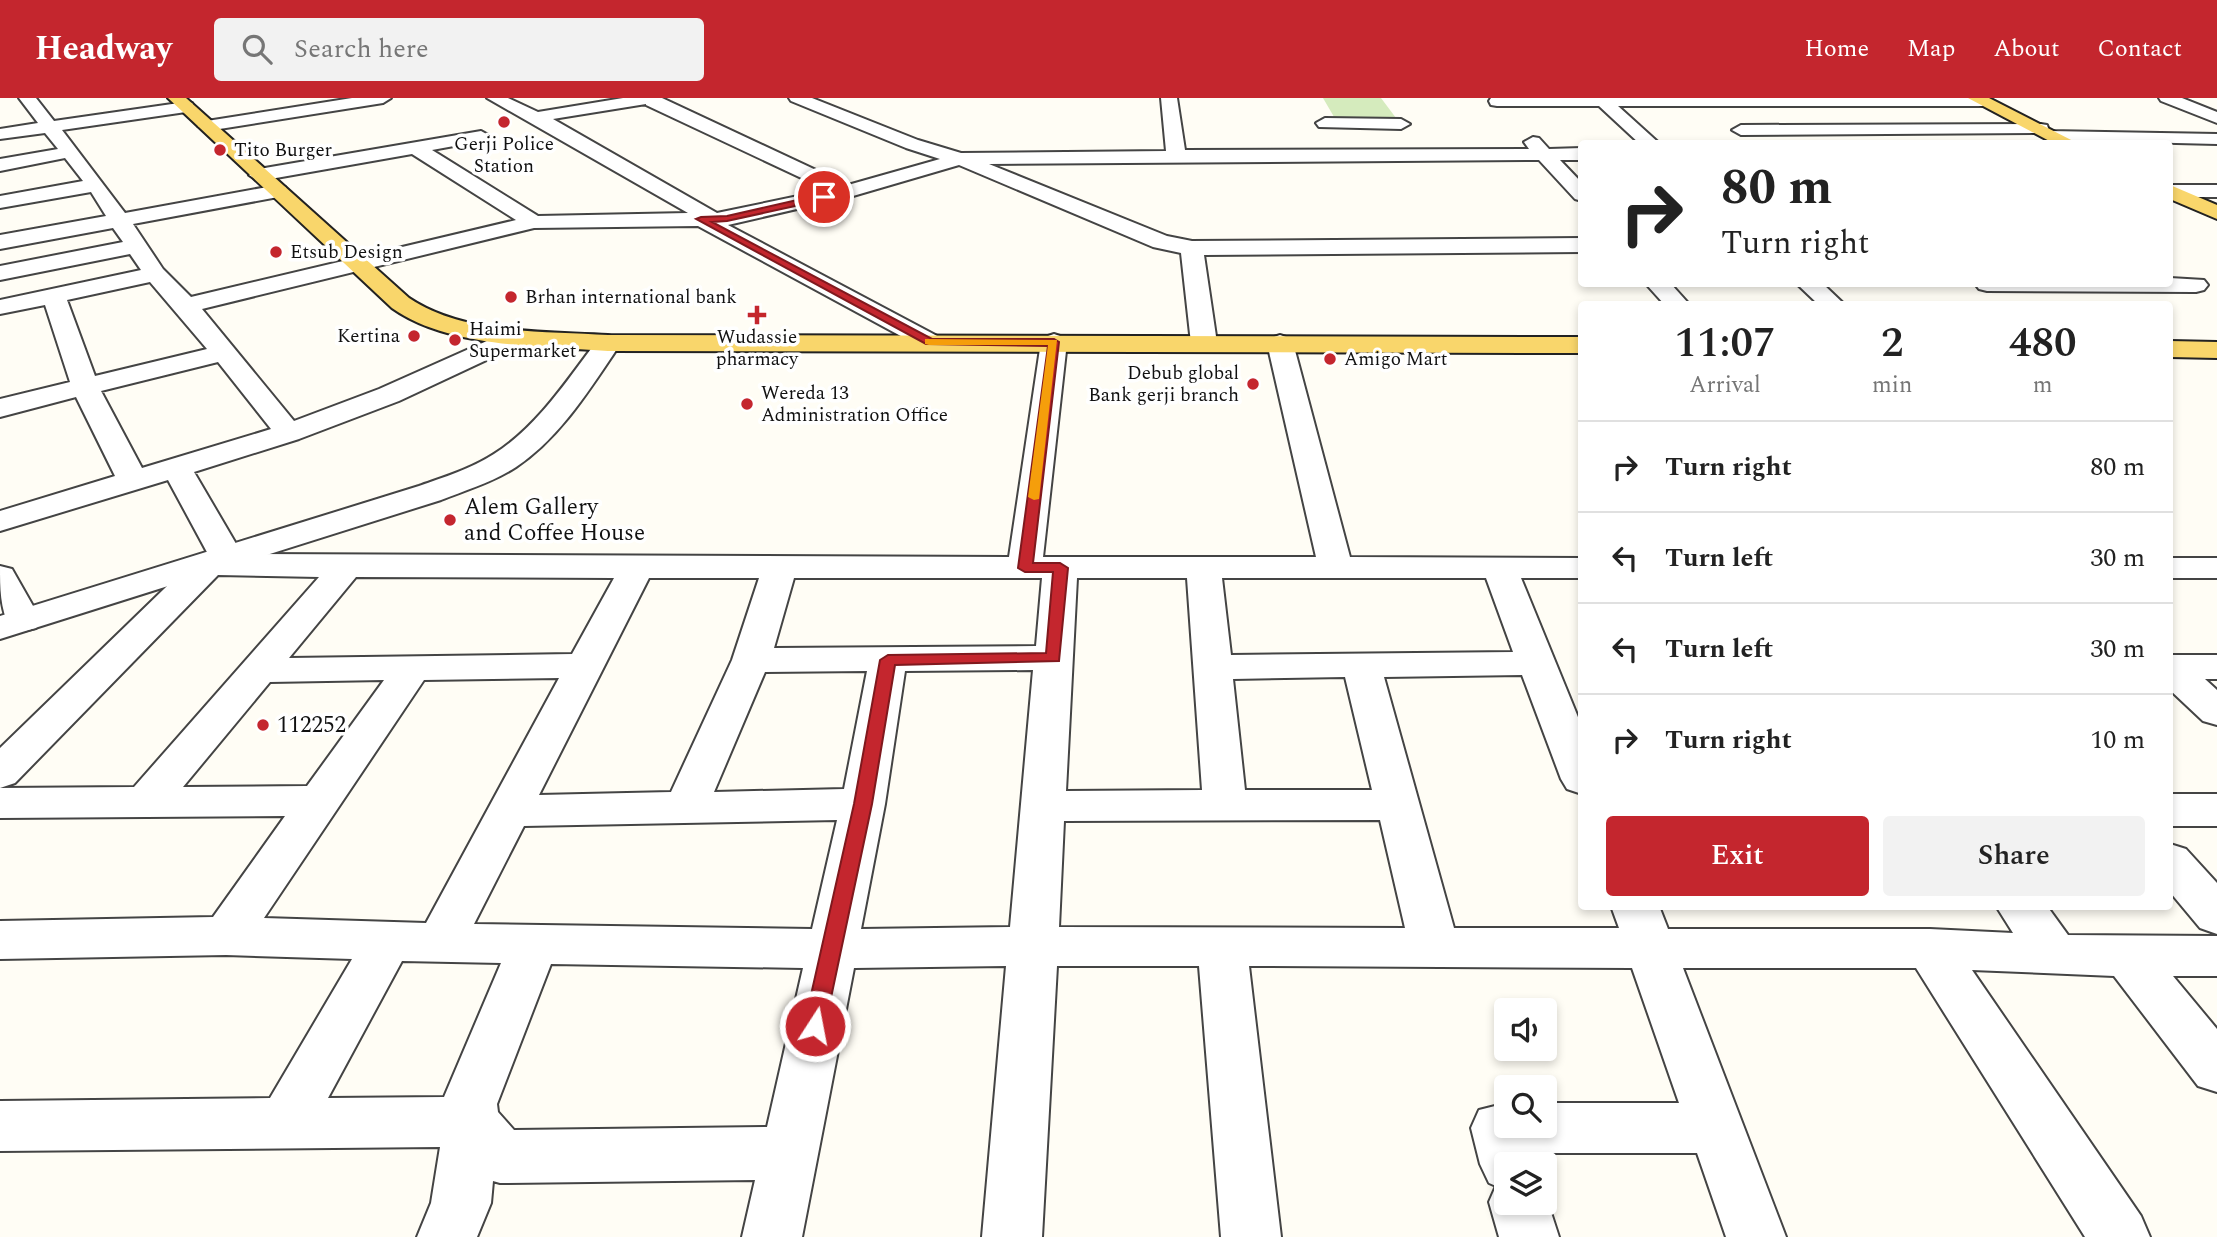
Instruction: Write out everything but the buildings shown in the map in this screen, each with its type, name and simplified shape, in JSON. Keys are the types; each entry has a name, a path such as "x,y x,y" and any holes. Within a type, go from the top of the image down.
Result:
{"main road":[{"path":"1979,99 2062,140"},
{"path":"181,103 360,264 399,305 437,322 516,337 608,343 1280,342 1578,345"},
{"path":"2173,192 2217,213"},
{"path":"2173,349 2217,350"}],"street":[{"path":"207,126 350,100 383,98"},
{"path":"495,98 536,117 707,219 930,342"},
{"path":"536,117 652,98 652,101 846,192"},
{"path":"797,98 912,144 960,159 1161,242 1192,248 1578,245"},
{"path":"1169,98 1176,156"},
{"path":"2167,98 2217,118"},
{"path":"1496,99 1979,99"},
{"path":"1496,99 1543,154 1578,188"},
{"path":"1592,100 1646,140"},
{"path":"1701,101 1752,140"},
{"path":"0,134 181,103"},
{"path":"25,105 50,127 96,185 155,274 186,306 289,433"},
{"path":"1388,107 1424,156"},
{"path":"2190,107 2217,107"},
{"path":"1339,156 1322,117 1401,124"},
{"path":"1731,123 2217,139"},
{"path":"259,175 481,136"},
{"path":"416,148 534,222"},
{"path":"0,165 70,152"},
{"path":"186,306 534,222 707,219 745,215 846,192 960,159 1578,154"},
{"path":"0,202 96,185"},
{"path":"0,214 8,240 278,191"},
{"path":"2173,191 2217,191"},
{"path":"0,273 135,246"},
{"path":"1192,248 1204,343"},
{"path":"2173,272 2217,296"},
{"path":"0,307 155,274"},
{"path":"2173,285 2196,285"},
{"path":"1661,287 1674,301"},
{"path":"1812,287 1829,301"},
{"path":"54,296 85,387 134,482"},
{"path":"0,522 289,433 389,395 516,337"},
{"path":"1012,1237 1054,658 1043,568 1054,342"},
{"path":"1280,342 1336,568"},
{"path":"0,576 12,624 430,493 478,474 522,449 555,412 608,343"},
{"path":"0,408 222,353"},
{"path":"177,469 218,560"},
{"path":"0,774 218,560 346,568 1578,568"},
{"path":"146,802 346,568"},
{"path":"439,943 637,568"},
{"path":"685,809 751,660 780,568"},
{"path":"1204,568 1225,805"},
{"path":"1499,568 1578,769"},
{"path":"2173,568 2217,568"},
{"path":"751,660 1054,658"},
{"path":"772,1237 830,949 863,804 888,660"},
{"path":"1212,667 1536,663"},
{"path":"1361,664 1435,948"},
{"path":"261,670 586,666"},
{"path":"226,936 413,667"},
{"path":"2173,667 2217,667"},
{"path":"2173,670 2217,712"},
{"path":"0,803 322,801"},
{"path":"509,811 863,804"},
{"path":"1043,806 1397,805"},
{"path":"2173,810 2217,810"},
{"path":"2173,864 2217,915"},
{"path":"2024,910 2056,955"},
{"path":"0,940 226,936 388,942 830,949 1033,946 1435,948 1644,928 1930,949 2128,957 2217,956"},
{"path":"1644,928 1756,1237"},
{"path":"286,1122 388,942"},
{"path":"447,1237 461,1203 472,1122 469,1104 498,1027 534,945"},
{"path":"1222,947 1251,1237"},
{"path":"1930,949 2120,1237"},
{"path":"2128,957 2217,1069"},
{"path":"472,1122 500,1157 789,1153"},
{"path":"0,1126 472,1122"},
{"path":"1506,1152 1499,1128 1717,1128"},
{"path":"1523,1215 1529,1237"}],"green space":[{"path":"1323,98 1381,98 1399,122 1337,122"}],"slow traffic":[{"path":"929,342 1054,342 1034,497"}],"place":[{"name":"Gerji Police Station","path":"504,122"},
{"name":"Tito Burger","path":"220,150"},
{"name":"Etsub Design","path":"276,252"},
{"name":"Brhan international bank","path":"511,297"},
{"name":"Wudassie pharmacy","path":"757,315"},
{"name":"Kertina","path":"414,336"},
{"name":"Haimi Supermarket","path":"455,340"},
{"name":"Amigo Mart","path":"1330,359"},
{"name":"Debub global Bank gerji branch","path":"1253,384"},
{"name":"Wereda 13 Administration Office","path":"747,404"},
{"name":"Alem Gallery and Coffee House","path":"450,520"},
{"name":"112252","path":"263,725"}],"route":[{"path":"815,1026 863,804 888,660 1054,658 1060,568 1025,568 1054,342 930,342 701,219 727,219 824,197"}]}
